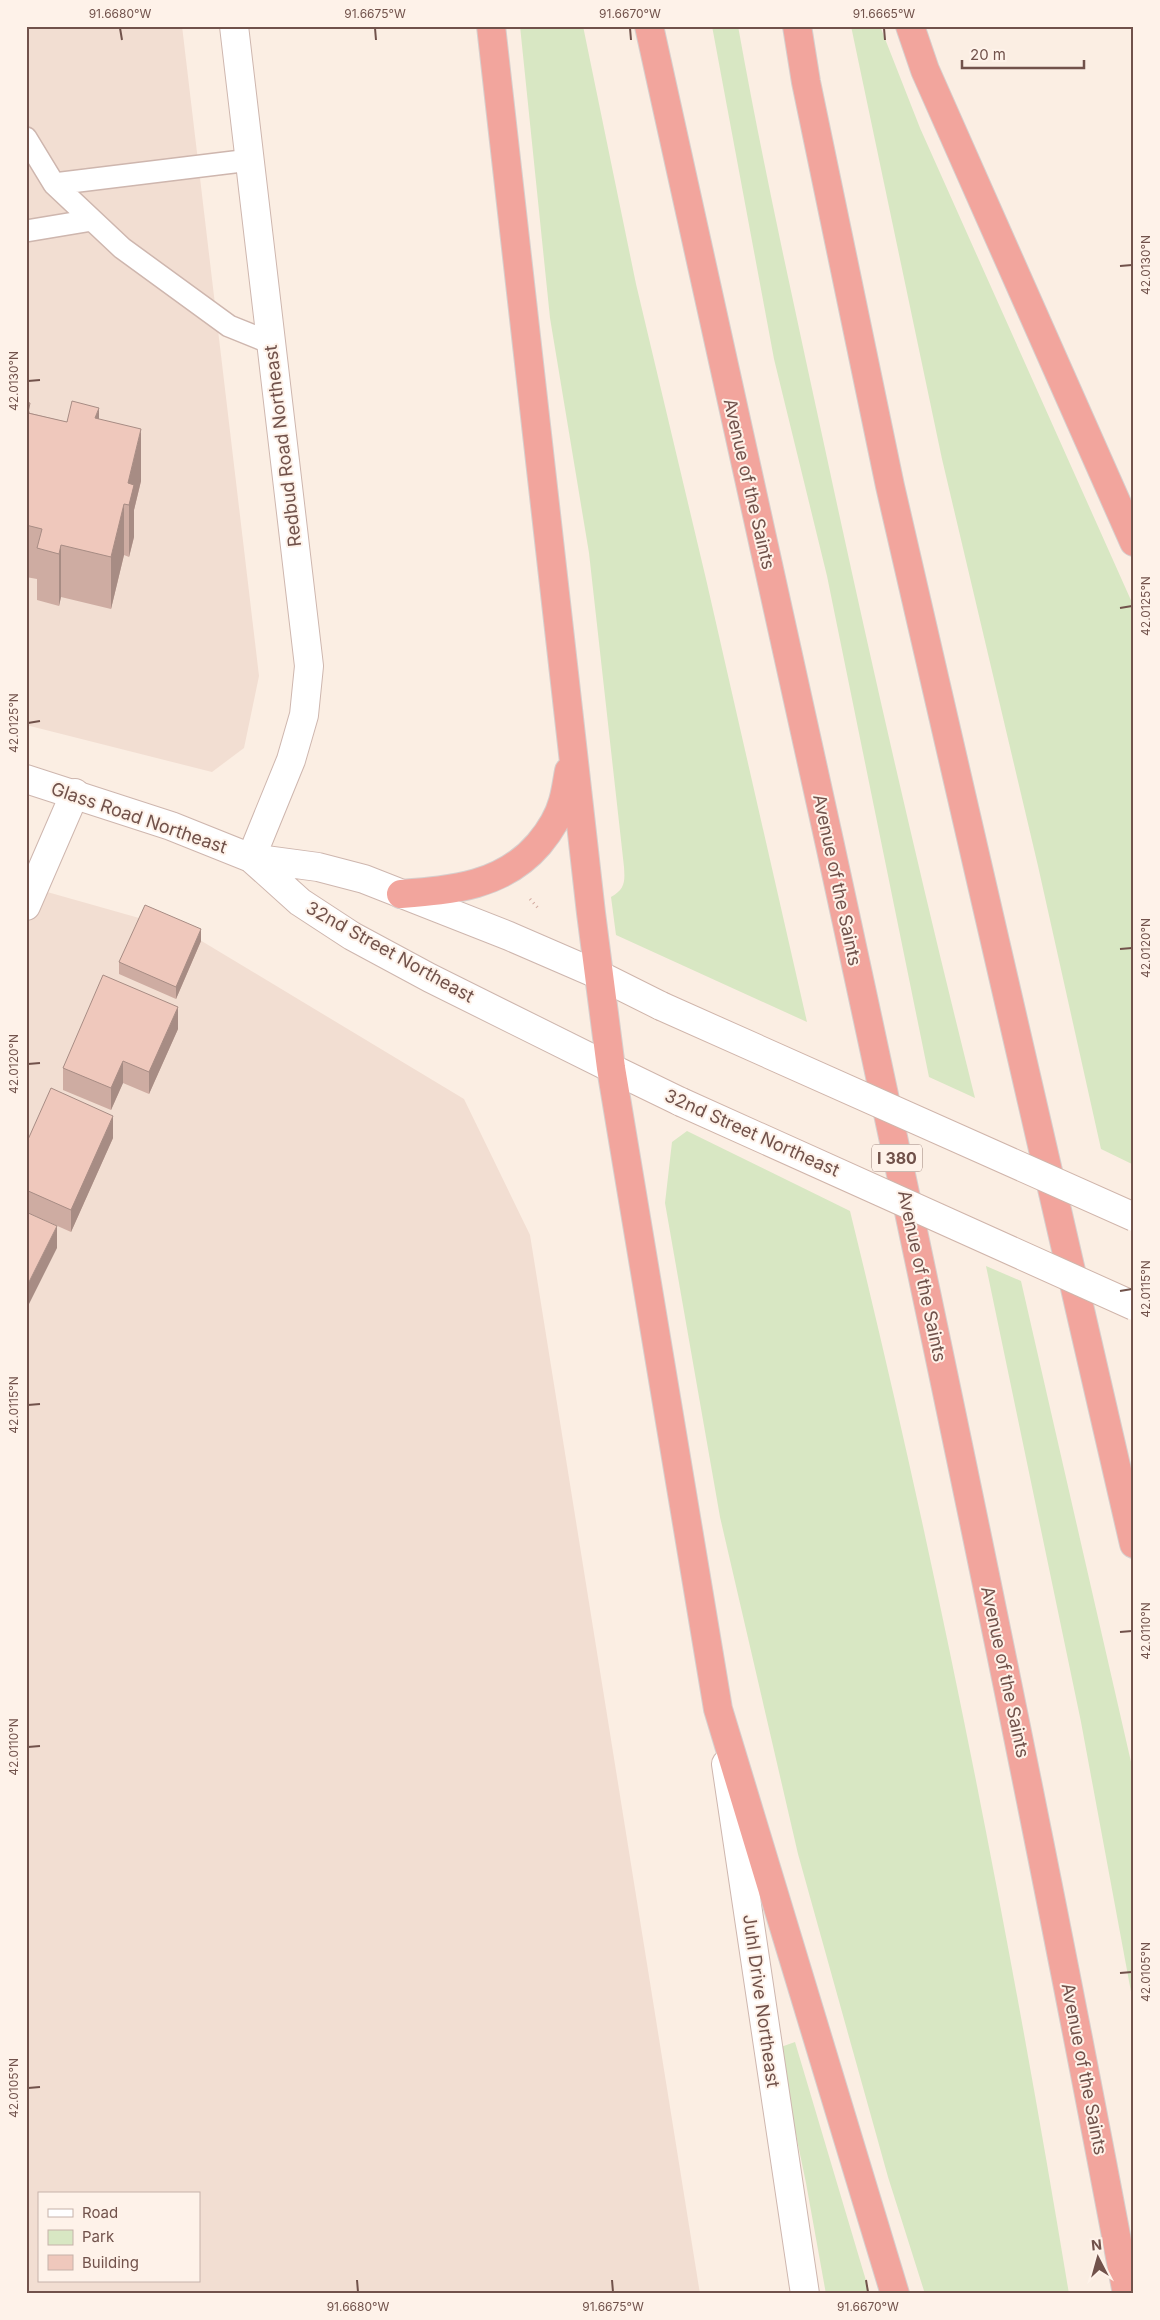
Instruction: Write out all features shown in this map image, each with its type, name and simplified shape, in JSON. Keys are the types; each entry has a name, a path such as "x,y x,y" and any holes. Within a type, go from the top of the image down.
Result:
{"highway":[{"path":"491,26 611,1068 718,1708 895,2294"},
{"name":"Avenue of the Saints","path":"650,26 739,442 834,862 965,1476 1076,2023 1127,2294"},
{"path":"797,26 806,82 890,486 1134,1544"},
{"path":"910,26 925,70 1134,542"},
{"path":"401,894 448,891 486,882 508,872 530,855 549,832 563,802 574,750"}],"street":[{"name":"Redbud Road Northeast","path":"234,26 309,666 304,715 291,760 251,858"},
{"name":"Glass Road Northeast","path":"26,780 171,826 251,858"},
{"path":"26,906 74,794"},
{"path":"251,858 318,867 364,879 499,932 599,975 661,1006 1134,1217"},
{"name":"32nd Street Northeast","path":"251,858 300,902 352,936 430,978 681,1102 1134,1306"},
{"name":"Juhl Drive Northeast","path":"718,1708 805,2294"}],"lane":[{"path":"26,138 54,184 122,248 229,326 271,343"},
{"path":"54,184 250,160"},
{"path":"26,232 92,220"}],"path":[{"path":"530,898 540,910"}],"shaded area":[{"path":"26,26 182,26 259,676 244,748 212,772 26,725"},
{"path":"26,886 185,931 464,1099 530,1235 700,2294 26,2294"}],"green space":[{"path":"520,26 583,26 636,284 706,579 807,1022 616,935 611,897 622,888 624,867 589,553 550,318"},
{"path":"712,26 738,26 781,242 862,618 917,859 975,1098 929,1077 827,576 774,359"},
{"path":"851,26 880,26 920,128 1134,607 1134,1165 1101,1149 1038,866 942,459"},
{"path":"687,1131 850,1211 913,1480 970,1751 1022,2022 1069,2294 925,2294 888,2177 798,1854 720,1517 665,1203 672,1142"},
{"path":"986,1266 1021,1281 1134,1775 1134,2008 1081,1722"},
{"path":"795,2042 870,2294 826,2294 806,2183 778,2048"}],"building":[{"path":"72,401 99,408 95,418 141,429 128,483 134,485 129,505 124,504 111,557 61,545 59,554 37,548 42,529 26,525 26,402 30,403 28,413 67,422"},
{"path":"145,905 201,929 176,987 119,962"},
{"path":"103,975 178,1007 149,1072 123,1061 111,1088 63,1068"},
{"path":"51,1088 113,1116 71,1210 26,1190 26,1144"},
{"path":"26,1212 57,1226 26,1288"}]}
